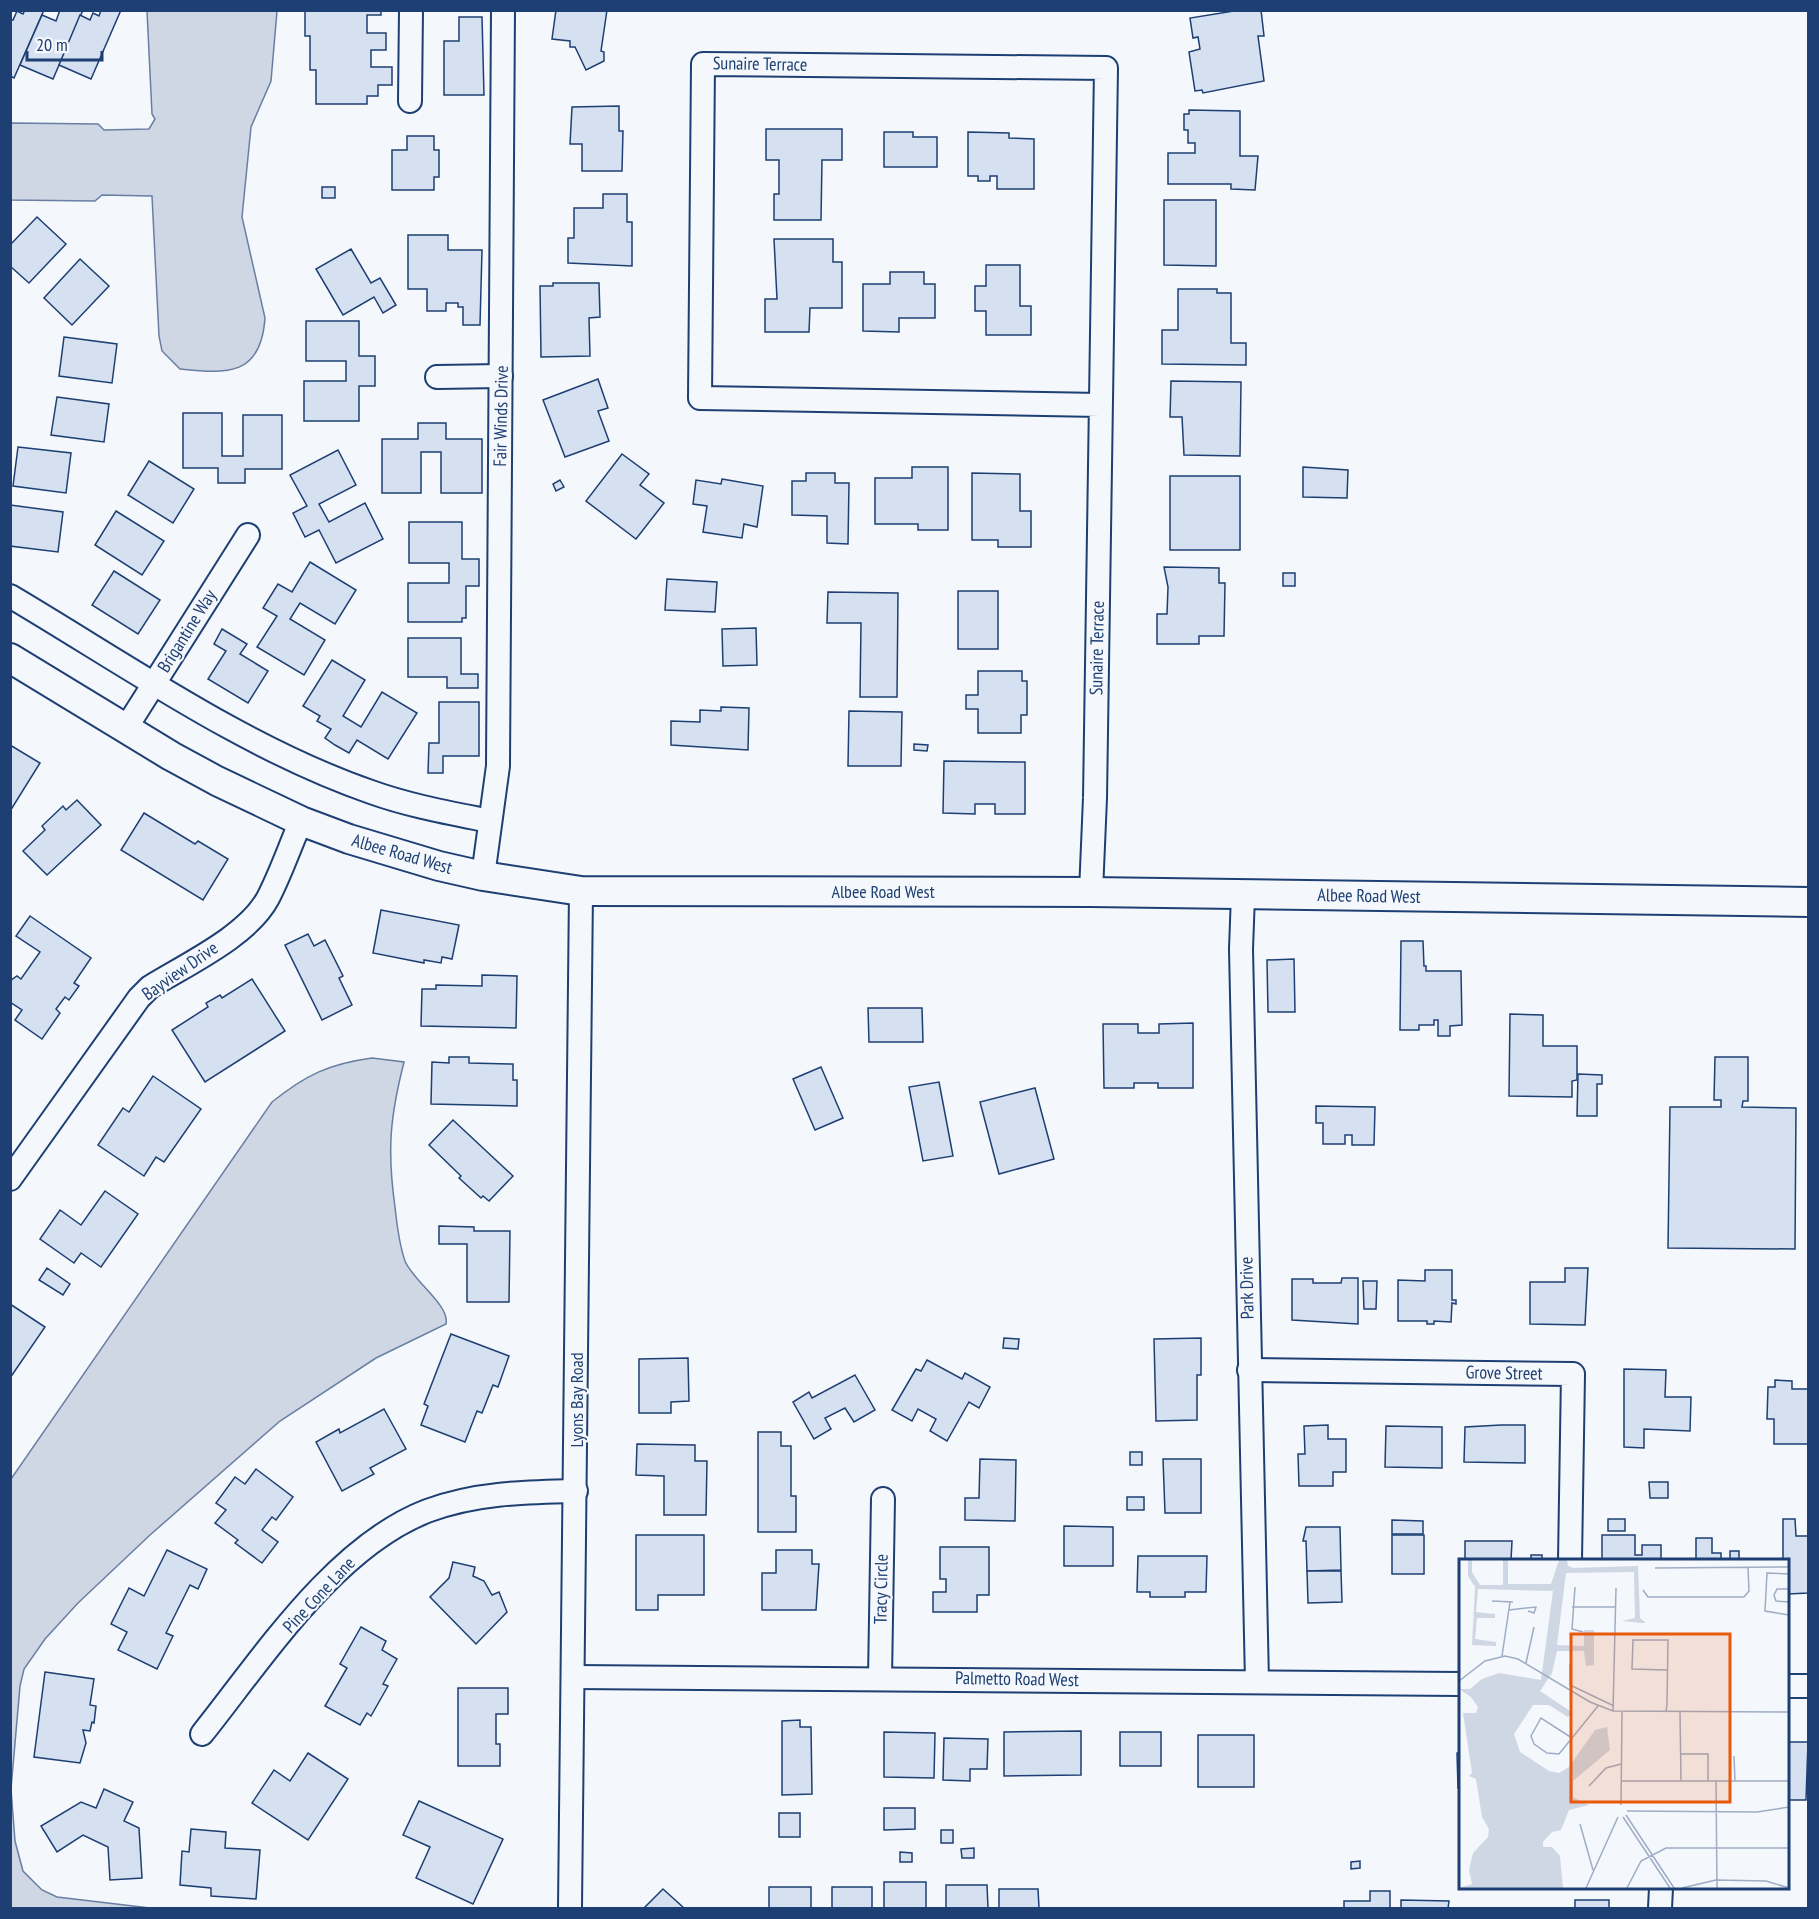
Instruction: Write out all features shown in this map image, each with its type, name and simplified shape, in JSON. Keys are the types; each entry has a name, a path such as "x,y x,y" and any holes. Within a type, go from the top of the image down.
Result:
{"street":[{"path":"410,101 411,10"},
{"name":"Fair Winds Drive","path":"483,876 498,766 503,10"},
{"name":"Sunaire Terrace","path":"1091,892 1095,798 1106,68 703,64 700,398 1100,405"},
{"path":"437,377 501,376"},
{"name":"Brigantine Way","path":"126,728 248,535"},
{"path":"10,596 239,734 334,778 410,805 490,820"},
{"name":"Albee Road West","path":"10,658 217,781 301,820 392,852 483,876 581,891 1091,892 1809,902"},
{"name":"Bayview Drive","path":"10,1179 139,998 150,987 238,932 255,916 268,899 301,820"},
{"name":"Lyons Bay Road","path":"570,1908 581,891"},
{"name":"Park Drive","path":"1243,895 1241,949 1257,1682"},
{"name":"Grove Street","path":"1249,1370 1573,1374 1570,1559"},
{"name":"Pine Cone Lane","path":"201,1734 310,1600 356,1555 394,1528 426,1512 462,1501 501,1493 576,1491"},
{"name":"Tracy Circle","path":"880,1678 883,1499"},
{"name":"Palmetto Road West","path":"574,1677 1459,1684"},
{"path":"1789,1686 1809,1686"},
{"path":"1660,1908 1661,1889"}],"shaded area":[{"path":"147,11 277,11 271,81 251,127 242,217 265,318 257,351 249,361 227,370 180,369 162,351 159,336 152,196 102,195 95,201 11,200 11,123 98,124 104,130 149,129 155,119 152,114"},
{"path":"372,1058 404,1062 391,1134 391,1168 398,1235 409,1269 437,1301 446,1317 446,1324 376,1358 280,1421 150,1535 78,1603 45,1639 24,1669 20,1686 11,1789 11,1479 272,1102 307,1078 330,1067"},
{"path":"11,1789 15,1841 23,1871 42,1890 57,1897 150,1908 11,1908"}],"building":[{"path":"25,10 44,10 14,78 10,76 10,19 13,20 17,11 23,14"},
{"path":"60,10 83,10 53,79 20,65 42,15 56,21"},
{"path":"101,10 121,10 91,79 59,65 80,15 90,20 93,13 99,16"},
{"path":"305,10 381,10 381,15 367,15 367,33 386,33 386,50 371,50 371,67 392,67 392,85 378,85 378,96 367,96 367,104 316,104 316,70 310,70 310,36 305,36"},
{"path":"556,10 607,10 601,51 604,52 604,61 586,70 575,47 570,47 570,41 552,39"},
{"path":"1240,10 1261,10 1264,36 1258,36 1264,81 1203,93 1202,90 1195,91 1189,52 1200,49 1198,37 1193,38 1190,18"},
{"path":"459,17 482,17 484,95 444,95 444,41 459,41"},
{"path":"619,106 619,131 623,131 622,171 582,171 582,144 570,144 572,107"},
{"path":"1189,110 1240,111 1240,156 1258,156 1255,190 1231,189 1231,184 1168,184 1168,153 1195,153 1195,143 1188,143 1188,130 1184,130 1184,114 1189,114"},
{"path":"766,129 842,129 842,160 822,160 821,220 774,220 774,194 779,194 779,160 766,160"},
{"path":"884,132 913,132 913,137 937,137 937,167 884,167"},
{"path":"968,132 1009,133 1009,138 1034,139 1034,189 997,189 997,176 990,176 990,181 978,181 978,176 968,176"},
{"path":"407,136 434,136 434,150 439,150 439,177 434,177 434,190 392,190 392,150 407,150"},
{"path":"322,187 335,187 335,198 322,198"},
{"path":"603,194 627,194 627,222 632,222 632,266 568,263 568,238 574,238 574,208 603,208"},
{"path":"1164,200 1216,200 1216,266 1164,265"},
{"path":"37,217 66,244 29,283 10,266 10,245"},
{"path":"408,235 448,235 448,250 482,250 480,325 463,325 463,307 458,307 458,303 446,303 446,311 427,311 427,289 408,289"},
{"path":"774,239 833,239 833,262 842,262 842,308 810,308 809,332 765,332 765,299 777,299"},
{"path":"351,249 371,283 380,278 396,305 383,313 374,297 343,315 316,269"},
{"path":"80,259 109,286 72,325 44,298"},
{"path":"986,265 1020,265 1020,306 1031,306 1031,335 986,335 986,311 975,311 975,286 986,286"},
{"path":"890,272 924,272 924,284 935,284 935,318 899,318 899,332 863,331 863,284 890,284"},
{"path":"553,283 599,283 600,317 589,318 590,356 541,357 540,286 553,286"},
{"path":"1178,289 1217,289 1217,293 1231,293 1231,343 1246,343 1246,365 1162,364 1162,330 1178,330"},
{"path":"306,321 359,321 359,356 375,356 375,386 359,386 359,421 304,421 304,381 346,381 346,361 306,361"},
{"path":"64,337 117,344 112,383 59,376"},
{"path":"598,379 608,408 598,411 609,441 565,457 543,400"},
{"path":"1171,381 1241,382 1240,456 1184,455 1182,417 1170,417"},
{"path":"57,397 109,404 104,442 51,435"},
{"path":"183,413 222,413 222,456 243,456 243,415 282,415 282,469 245,469 245,483 218,483 218,468 183,468"},
{"path":"418,423 446,423 446,439 482,439 482,493 441,493 441,452 421,452 421,493 382,493 382,439 418,439"},
{"path":"18,447 71,453 66,493 13,486"},
{"path":"338,450 356,485 319,504 329,522 365,503 383,539 336,563 319,530 305,537 293,513 307,506 290,475"},
{"path":"622,454 649,474 640,485 664,503 636,539 586,501"},
{"path":"149,461 194,489 173,523 128,495"},
{"path":"912,467 948,467 948,530 918,530 918,524 875,524 875,478 912,478"},
{"path":"1303,467 1348,470 1347,498 1303,497"},
{"path":"806,473 835,473 835,483 849,483 848,544 827,543 827,516 792,515 792,481 806,481"},
{"path":"972,473 1020,474 1020,511 1031,511 1031,547 998,547 998,540 972,540"},
{"path":"1170,476 1240,476 1240,550 1170,550"},
{"path":"722,479 763,486 757,527 744,524 742,538 703,532 707,506 693,504 696,480 721,484"},
{"path":"560,480 564,487 556,491 553,484"},
{"path":"10,505 63,512 58,552 10,546"},
{"path":"116,511 164,541 142,575 95,545"},
{"path":"409,522 462,522 462,559 479,559 479,586 466,586 466,618 462,618 462,622 408,622 408,583 449,583 449,563 409,563"},
{"path":"310,562 356,590 335,624 300,603 290,619 325,640 304,675 257,647 277,616 263,608 278,584 292,592"},
{"path":"1164,567 1219,568 1219,583 1225,583 1224,636 1199,636 1199,644 1157,644 1157,614 1167,614 1168,587"},
{"path":"114,571 160,600 138,634 92,605"},
{"path":"1283,573 1295,573 1295,586 1283,586"},
{"path":"667,579 717,582 715,612 665,610"},
{"path":"958,591 998,591 998,649 958,649"},
{"path":"828,592 898,593 897,697 860,697 861,623 827,623"},
{"path":"756,628 757,665 723,666 722,629"},
{"path":"222,629 247,644 240,654 268,671 248,703 208,679 226,651 214,644"},
{"path":"408,638 461,638 461,674 478,674 478,688 447,688 447,677 408,677"},
{"path":"332,660 365,680 343,716 361,727 382,692 417,713 388,759 357,740 349,753 335,745 325,738 331,729 317,721 320,716 303,706"},
{"path":"978,671 1022,671 1022,681 1027,681 1027,715 1021,715 1021,733 978,733 978,709 966,709 966,695 978,695"},
{"path":"439,702 479,702 479,756 443,756 443,773 428,773 429,743 439,743"},
{"path":"721,707 749,708 748,750 671,745 671,721 700,722 700,710 721,711"},
{"path":"849,711 902,712 901,766 848,766"},
{"path":"914,744 928,745 927,751 914,750"},
{"path":"10,745 40,763 12,808 10,806"},
{"path":"944,761 1025,762 1025,814 995,814 995,804 975,804 975,814 943,813"},
{"path":"77,800 101,825 47,875 23,851 45,830 42,826 63,806 66,810"},
{"path":"144,813 195,844 198,841 228,859 203,900 121,850"},
{"path":"381,910 459,925 452,959 442,957 441,963 424,960 424,963 373,953"},
{"path":"30,916 91,958 74,983 79,986 69,1000 65,997 56,1009 60,1013 42,1039 15,1020 22,1010 10,1002 10,981 17,976 21,979 40,952 16,936"},
{"path":"308,934 314,946 325,940 343,976 339,978 352,1005 322,1020 285,945"},
{"path":"1401,941 1423,941 1426,971 1461,971 1462,1025 1450,1026 1450,1036 1438,1036 1438,1020 1434,1020 1434,1025 1419,1025 1419,1030 1400,1030"},
{"path":"1294,959 1295,1012 1268,1012 1267,960"},
{"path":"482,975 517,976 516,1028 421,1026 422,989 436,989 436,985 482,986"},
{"path":"252,979 285,1031 205,1082 172,1030 208,1007 206,1003 220,995 222,998"},
{"path":"868,1008 922,1008 923,1042 869,1042"},
{"path":"1510,1014 1543,1015 1543,1046 1577,1046 1577,1080 1572,1081 1572,1097 1509,1096"},
{"path":"1193,1023 1193,1088 1158,1088 1158,1083 1134,1083 1134,1088 1104,1088 1103,1024 1138,1024 1138,1033 1159,1033 1159,1024"},
{"path":"449,1057 469,1057 469,1063 513,1064 513,1080 517,1080 517,1106 431,1104 432,1062 449,1063"},
{"path":"1715,1057 1748,1057 1748,1101 1743,1101 1742,1107 1796,1108 1795,1249 1668,1248 1670,1107 1721,1107 1721,1100 1714,1100"},
{"path":"821,1067 843,1118 815,1130 793,1079"},
{"path":"1578,1074 1602,1075 1602,1084 1597,1084 1597,1116 1577,1116"},
{"path":"153,1076 201,1109 164,1162 156,1157 144,1176 98,1145 123,1108 129,1112"},
{"path":"939,1082 953,1156 923,1161 909,1087"},
{"path":"1035,1088 1054,1159 999,1174 980,1102"},
{"path":"1316,1106 1375,1107 1374,1145 1352,1145 1352,1135 1345,1135 1345,1144 1323,1144 1323,1123 1316,1123"},
{"path":"453,1120 513,1176 489,1201 483,1196 481,1198 459,1178 461,1176 429,1145"},
{"path":"105,1191 138,1214 101,1267 81,1253 74,1263 40,1239 60,1210 81,1225"},
{"path":"439,1226 474,1227 474,1231 510,1231 509,1302 467,1302 467,1244 439,1244"},
{"path":"47,1268 70,1284 63,1295 39,1280"},
{"path":"1565,1268 1588,1268 1585,1325 1530,1324 1530,1282 1565,1282"},
{"path":"1425,1270 1452,1270 1452,1300 1456,1300 1456,1304 1452,1303 1451,1322 1434,1321 1434,1324 1427,1324 1427,1321 1398,1321 1398,1280 1425,1281"},
{"path":"1342,1278 1358,1278 1358,1324 1292,1320 1292,1279 1313,1279 1313,1283 1341,1283"},
{"path":"1363,1281 1377,1281 1376,1309 1364,1309"},
{"path":"10,1304 45,1327 10,1378"},
{"path":"451,1334 509,1356 498,1387 493,1385 482,1413 477,1411 465,1442 421,1425 428,1406 424,1404"},
{"path":"1004,1338 1019,1339 1018,1349 1003,1348"},
{"path":"1201,1338 1201,1375 1197,1375 1197,1420 1156,1421 1154,1339"},
{"path":"688,1358 689,1401 671,1402 671,1413 639,1413 639,1359"},
{"path":"927,1360 962,1379 965,1373 990,1387 979,1408 969,1402 947,1441 930,1431 936,1419 918,1409 912,1421 892,1410 916,1369 921,1371"},
{"path":"1624,1369 1666,1370 1665,1397 1691,1397 1690,1431 1644,1429 1644,1448 1624,1447"},
{"path":"855,1375 875,1410 854,1422 845,1408 825,1418 831,1429 814,1439 793,1402 809,1392 812,1398"},
{"path":"1775,1380 1792,1381 1792,1389 1808,1389 1808,1444 1774,1444 1774,1419 1767,1419 1768,1387 1775,1387"},
{"path":"384,1409 406,1449 370,1468 374,1474 342,1491 316,1442 339,1429 340,1433"},
{"path":"1328,1425 1328,1439 1346,1439 1346,1472 1333,1472 1333,1486 1299,1486 1298,1454 1305,1454 1304,1426"},
{"path":"1525,1425 1525,1463 1464,1462 1465,1427"},
{"path":"1386,1426 1442,1427 1442,1468 1385,1467"},
{"path":"758,1432 781,1432 781,1446 791,1446 791,1496 796,1496 796,1532 758,1532"},
{"path":"637,1444 695,1445 695,1461 707,1461 706,1515 664,1515 664,1476 636,1475"},
{"path":"1130,1452 1142,1452 1142,1465 1130,1465"},
{"path":"980,1459 1016,1460 1015,1521 965,1520 965,1498 979,1498"},
{"path":"1163,1459 1201,1459 1201,1513 1165,1513"},
{"path":"256,1469 293,1497 276,1520 272,1517 262,1530 278,1542 262,1563 235,1543 238,1540 215,1523 226,1510 216,1503 235,1477 245,1484"},
{"path":"1649,1482 1668,1482 1668,1498 1650,1498"},
{"path":"1127,1497 1144,1497 1144,1510 1127,1510"},
{"path":"1608,1519 1625,1519 1625,1531 1608,1531"},
{"path":"1783,1519 1795,1519 1796,1536 1808,1536 1808,1593 1789,1594 1789,1559 1783,1559"},
{"path":"1392,1520 1423,1521 1423,1534 1392,1534"},
{"path":"1064,1526 1113,1527 1113,1566 1064,1566"},
{"path":"1306,1527 1340,1527 1341,1570 1307,1571 1306,1541 1303,1541"},
{"path":"636,1535 704,1535 704,1595 658,1595 658,1610 636,1610"},
{"path":"1392,1535 1424,1535 1424,1574 1392,1574"},
{"path":"1602,1535 1635,1535 1635,1555 1642,1555 1642,1545 1661,1545 1661,1559 1602,1559"},
{"path":"1696,1538 1712,1538 1712,1553 1721,1553 1721,1559 1696,1559"},
{"path":"1465,1541 1512,1541 1511,1559 1465,1559"},
{"path":"940,1547 989,1547 989,1595 977,1595 977,1612 933,1612 933,1592 946,1592 946,1579 940,1579"},
{"path":"167,1550 207,1569 198,1589 190,1585 166,1633 173,1636 157,1669 118,1650 127,1632 111,1624 129,1588 144,1596"},
{"path":"776,1550 812,1550 812,1564 819,1564 816,1610 762,1610 762,1573 776,1573"},
{"path":"1730,1551 1739,1551 1739,1559 1730,1559"},
{"path":"1531,1555 1542,1555 1542,1559 1531,1559"},
{"path":"1138,1556 1207,1556 1206,1592 1185,1592 1185,1597 1150,1597 1150,1592 1137,1592"},
{"path":"453,1562 475,1567 473,1576 484,1581 492,1595 499,1592 507,1612 476,1644 430,1597 449,1578"},
{"path":"1307,1571 1341,1571 1342,1602 1308,1603"},
{"path":"361,1627 386,1641 382,1650 397,1659 383,1684 388,1686 371,1716 367,1713 360,1725 325,1706 347,1668 340,1664"},
{"path":"45,1672 94,1679 90,1705 96,1706 94,1723 92,1722 90,1731 83,1730 86,1743 80,1763 34,1757"},
{"path":"458,1688 508,1688 508,1714 496,1714 496,1744 500,1744 500,1766 458,1766"},
{"path":"800,1720 800,1727 811,1727 812,1794 782,1795 782,1721"},
{"path":"1081,1731 1081,1775 1004,1776 1004,1732"},
{"path":"884,1732 935,1733 934,1778 884,1777"},
{"path":"1120,1732 1161,1732 1161,1766 1120,1766"},
{"path":"1198,1735 1254,1735 1254,1787 1198,1787"},
{"path":"944,1738 988,1739 987,1769 970,1769 970,1781 943,1780"},
{"path":"1789,1742 1808,1742 1806,1800 1789,1800"},
{"path":"1459,1752 1459,1788 1458,1788 1457,1753"},
{"path":"308,1753 348,1779 308,1840 252,1803 274,1770 290,1781"},
{"path":"104,1789 133,1802 124,1821 139,1828 142,1878 110,1880 108,1847 83,1835 57,1852 41,1826 81,1802 96,1808"},
{"path":"419,1801 503,1839 473,1904 416,1878 430,1847 403,1835"},
{"path":"884,1808 915,1808 915,1829 884,1830"},
{"path":"779,1813 800,1813 800,1837 779,1837"},
{"path":"191,1829 226,1832 225,1848 260,1850 256,1899 211,1896 211,1888 180,1885 182,1851 189,1852"},
{"path":"941,1830 953,1830 953,1843 941,1843"},
{"path":"974,1848 974,1858 962,1858 961,1849"},
{"path":"900,1852 912,1853 912,1862 900,1862"},
{"path":"1360,1861 1360,1868 1351,1869 1351,1862"},
{"path":"884,1882 926,1882 926,1908 884,1908"},
{"path":"946,1885 987,1885 988,1908 946,1908"},
{"path":"769,1887 811,1887 811,1908 769,1908"},
{"path":"832,1887 872,1887 872,1908 832,1908"},
{"path":"663,1889 684,1908 644,1908"},
{"path":"999,1889 1038,1889 1039,1908 999,1908"},
{"path":"1370,1891 1390,1891 1390,1908 1344,1908 1344,1901 1370,1901"},
{"path":"1401,1900 1449,1901 1448,1908 1401,1908"},
{"path":"1575,1900 1609,1900 1609,1908 1575,1908"}]}
